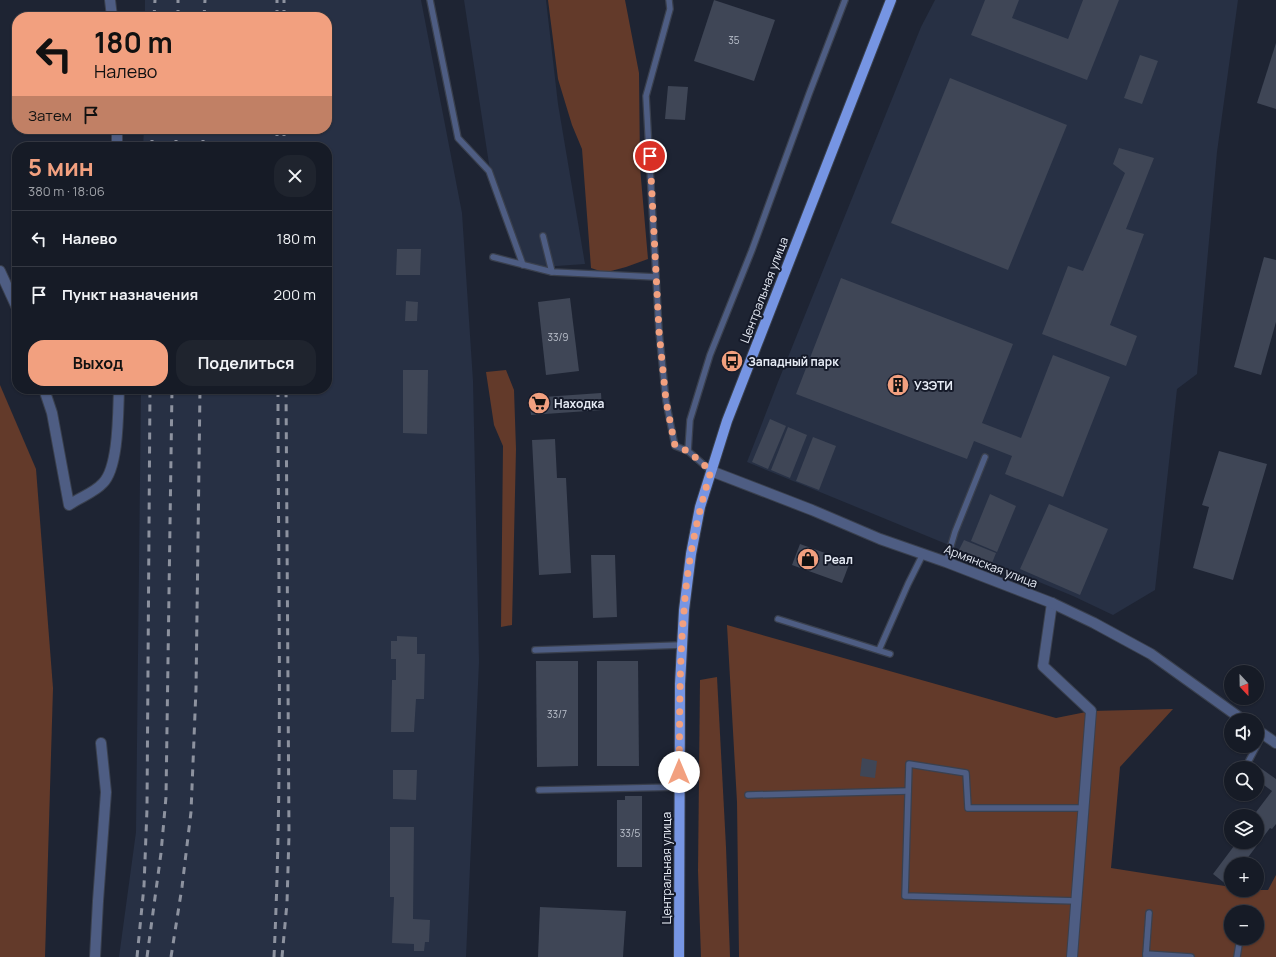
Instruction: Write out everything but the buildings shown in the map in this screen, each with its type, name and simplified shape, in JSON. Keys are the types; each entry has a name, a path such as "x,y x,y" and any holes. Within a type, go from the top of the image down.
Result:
{"main road":[{"name":"Центральная улица","path":"679,957 680,684 684,610 691,554 700,507 727,421 891,0"}],"street":[{"path":"110,0 111,12"},
{"path":"0,271 12,297"},
{"path":"46,394 52,413 69,505 104,483 111,469 116,447 119,394"},
{"name":"Армянская улица","path":"711,471 812,510 880,539 946,562 1052,603 1094,622 1151,654 1233,713"},
{"path":"1052,603 1043,666 1091,711 1072,957"},
{"path":"1264,735 1276,744"},
{"path":"95,957 106,792 101,743"}],"lane":[{"path":"430,0 458,138 489,171 523,265"},
{"path":"669,0 670,9 646,96 659,331 666,401 675,446 688,451 711,471"},
{"path":"688,451 690,420 710,355 752,250 845,0"},
{"path":"543,236 552,272"},
{"path":"493,257 552,272 656,277"},
{"path":"946,562 955,532 985,458"},
{"path":"879,650 923,554"},
{"path":"778,619 890,654"},
{"path":"534,650 682,645"},
{"path":"1077,901 904,896 909,764 966,773 968,808 1084,808"},
{"path":"540,790 679,787"},
{"path":"748,794 908,791"},
{"path":"1149,913 1146,955 1191,957"},
{"path":"1237,957 1239,945"}],"shaded area":[{"path":"145,0 421,0 462,213 473,381 479,662 466,957 119,957 136,832 141,394 332,394 332,142 143,142 144,134 332,134 332,12 145,12"},
{"path":"464,0 546,0 558,104 585,264 528,268 489,164"},
{"path":"548,0 625,0 639,73 640,167 648,259 611,271 603,272 591,268 582,149 572,125 558,79"},
{"path":"935,0 1238,0 1217,152 1197,374 1177,389 1155,590 1113,615 1073,596 747,462 921,27"},
{"path":"506,370 514,390 516,449 512,625 501,627 503,446 494,425 486,372"},
{"path":"0,385 36,469 53,688 45,957 0,957"},
{"path":"727,625 1056,718 1091,711 1173,709 1120,767 1111,868 1224,886 1224,897 1264,897 1264,890 1268,890 1276,875 1276,957 739,957 737,802"},
{"path":"717,677 730,957 701,957 698,871 700,680"}],"railway":[{"path":"154,12 155,0"},
{"path":"178,0 178,12"},
{"path":"204,12 205,0"},
{"path":"277,0 277,12"},
{"path":"284,0 284,12"},
{"path":"152,134 152,142"},
{"path":"176,134 176,142"},
{"path":"203,134 203,142"},
{"path":"277,134 277,142"},
{"path":"284,134 284,142"},
{"path":"137,957 144,886 147,809 150,394"},
{"path":"147,957 161,853 166,797 172,394"},
{"path":"171,957 182,887 191,812 196,689 200,394"},
{"path":"274,957 277,886 279,744 278,394"},
{"path":"282,957 287,903 289,835 286,394"}],"place":[{"name":"Западный парк","path":"732,361"},
{"name":"УЗЭТИ","path":"898,385"},
{"name":"Находка","path":"539,403"},
{"name":"Реал","path":"808,559"}],"route":[{"path":"650,156 659,331 666,401 675,446 688,451 711,471 700,507 691,554 684,610 680,684 679,772"}]}
